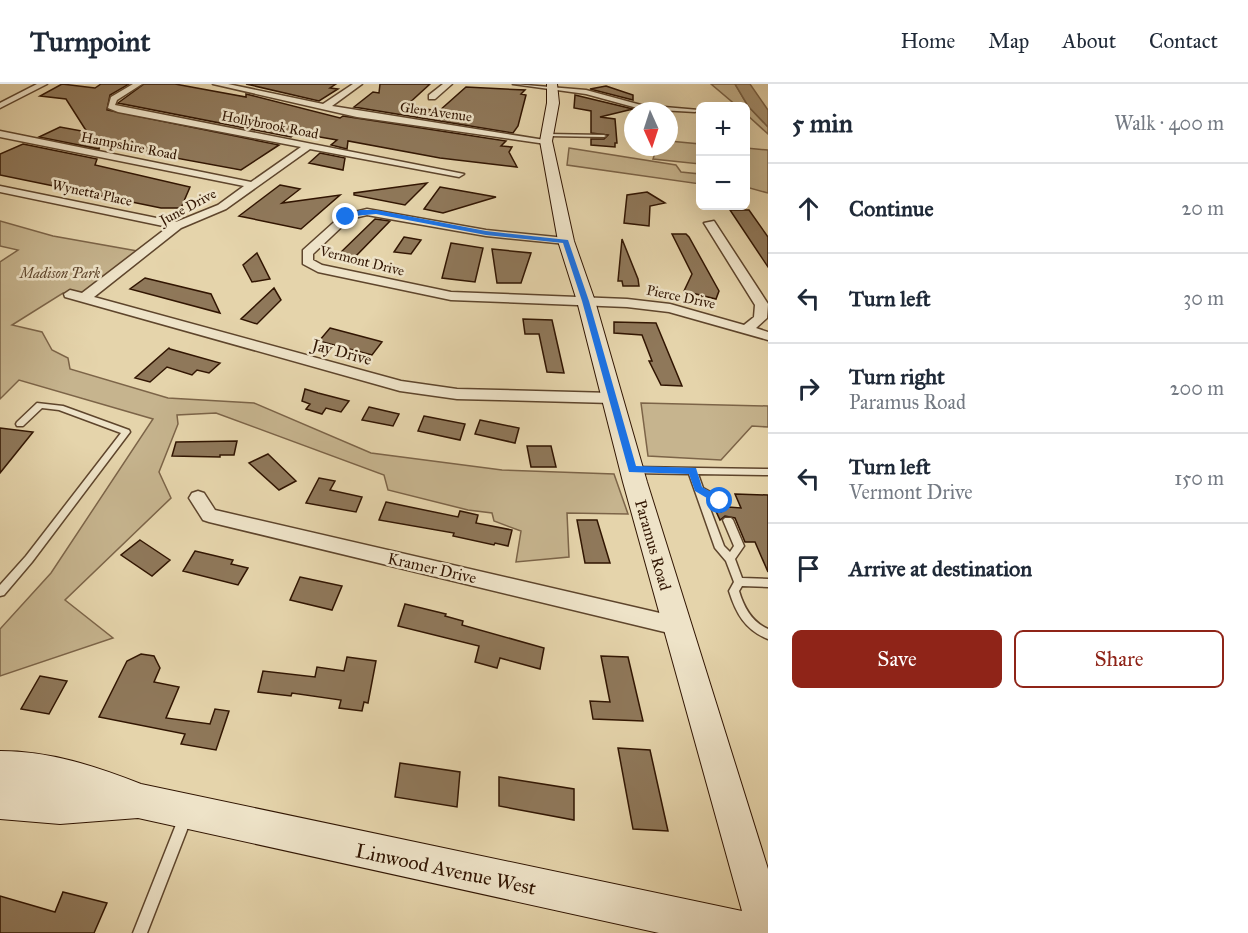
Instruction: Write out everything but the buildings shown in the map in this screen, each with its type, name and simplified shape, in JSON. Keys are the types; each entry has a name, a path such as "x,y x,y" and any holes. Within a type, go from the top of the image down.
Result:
{"main road":[{"name":"Paramus Road","path":"552,86 553,103 547,138 566,241 586,301 632,470 768,933"},
{"path":"4,767 74,776 141,802"},
{"path":"0,801 60,806 141,802"},
{"name":"Linwood Avenue West","path":"141,802 751,933"}],"street":[{"path":"0,106 43,84"},
{"name":"Hollybrook Road","path":"138,84 114,99 111,106 118,110 459,174"},
{"name":"Glen Avenue","path":"217,84 325,107 547,138"},
{"path":"254,92 268,84"},
{"path":"325,107 358,84"},
{"path":"432,97 448,84"},
{"path":"517,84 552,86 586,92 641,107 695,110"},
{"name":"Hampshire Road","path":"0,134 253,185"},
{"name":"June Drive","path":"77,296 177,226 222,207 308,146"},
{"name":"Wynetta Place","path":"0,189 177,226"},
{"name":"Vermont Drive","path":"566,241 486,233 367,212 346,217 306,257 307,261 318,268 451,296 586,301"},
{"path":"710,223 762,305 760,318 746,330"},
{"name":"Jay Drive","path":"77,296 400,386 457,394 612,398"},
{"name":"Pierce Drive","path":"586,301 670,308 768,336"},
{"name":"Kramer Drive","path":"198,498 209,515 677,626"}],"lane":[{"path":"547,138 604,136"},
{"path":"0,592 29,559 126,432 60,408 40,405 20,424"},
{"path":"632,470 768,472"},
{"path":"692,470 720,548 730,559 739,582"},
{"path":"698,489 720,501 722,507"},
{"path":"728,520 738,546 730,559"},
{"path":"739,582 768,583"},
{"path":"739,582 734,591 744,615 768,634"},
{"path":"140,933 188,812"}],"green space":[{"path":"711,84 735,84 746,102 732,102"},
{"path":"750,108 768,127 768,134 750,118"},
{"path":"678,142 696,144 696,164 653,159 654,156 678,156"},
{"path":"569,148 676,165 681,172 696,174 696,183 567,165"},
{"path":"750,148 768,150 768,193 750,188"},
{"name":"Madison Park","path":"0,221 53,236 143,252 84,298 63,293 12,325 42,332 52,350 68,358 70,369 168,398 254,403 371,453 502,470 614,474 628,514 567,513 569,557 516,562 521,531 494,521 492,513 468,510 388,490 384,475 216,413 177,415 178,424 159,472 171,498 65,600 113,638 0,676 0,629 51,573 153,419 19,380 0,399 0,262 18,250 0,246"},
{"path":"641,403 768,406 768,427 752,426 721,460 648,456"}],"shaded area":[{"path":"735,84 750,84 768,110 768,127 750,108 750,102 746,102"}],"route":[{"path":"346,217 360,212 376,212 486,233 566,241 586,301 632,470 692,470 698,489 720,501"}]}
